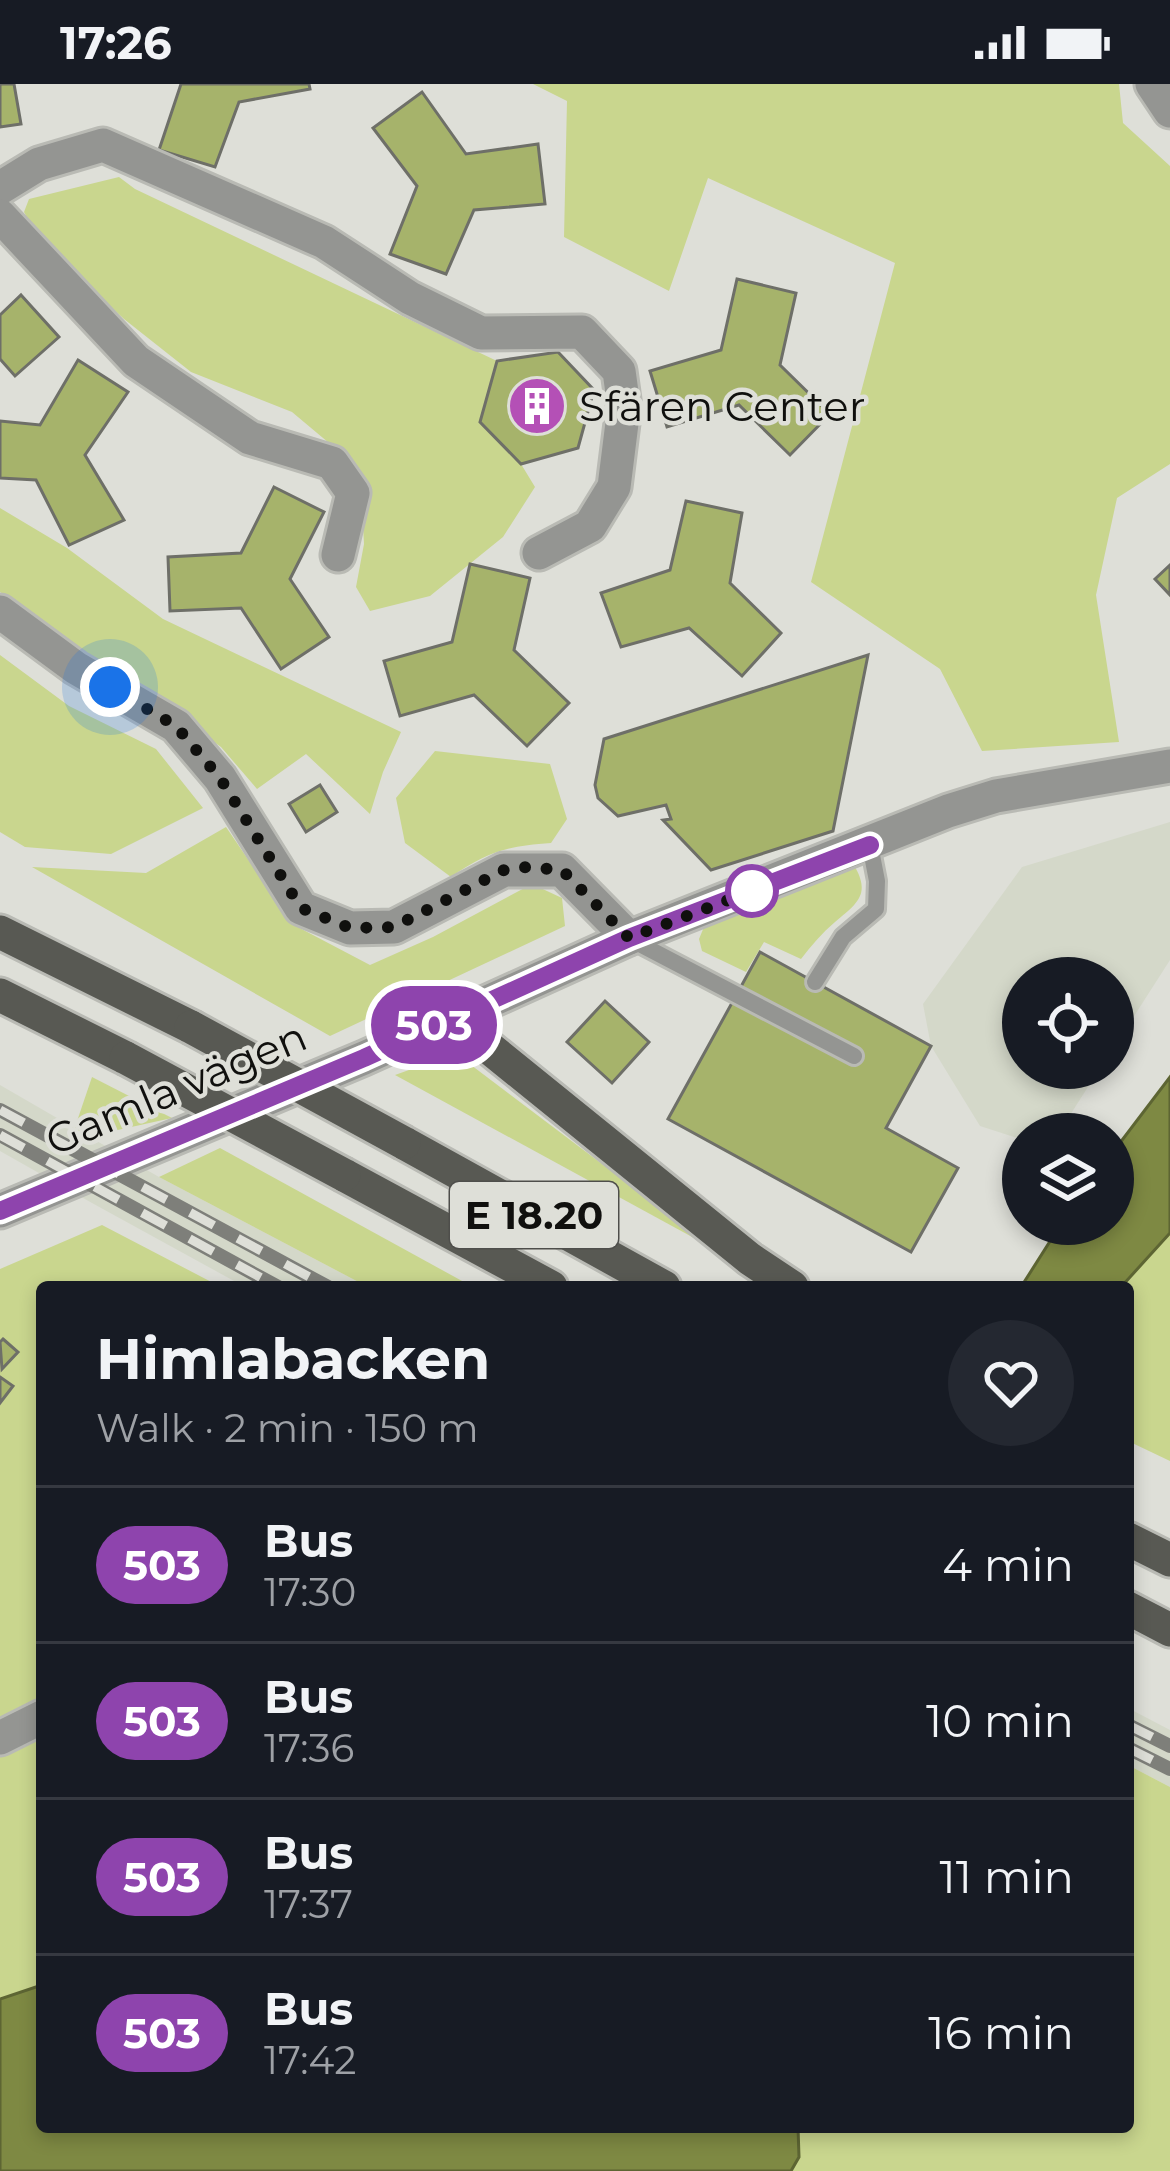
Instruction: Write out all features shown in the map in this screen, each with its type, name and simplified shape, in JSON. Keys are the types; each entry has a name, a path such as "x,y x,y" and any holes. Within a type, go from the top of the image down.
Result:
{"main road":[{"name":"E 18.20","path":"0,932 191,1027 653,1281"},
{"name":"E 18.20","path":"0,995 540,1281"},
{"path":"452,1017 783,1281"},
{"path":"1134,1528 1166,1558"},
{"path":"1134,1542 1166,1558"},
{"path":"1134,1611 1170,1630"}],"street":[{"path":"1152,84 1170,111"},
{"path":"0,188 39,164 103,145 324,242 410,298 481,333 583,332 619,371 624,407 614,487 590,526 539,553"},
{"path":"0,216 136,362 250,437 332,464 353,493 338,554"},
{"path":"0,613 76,668 176,726 220,778 301,908 350,928 394,927 504,870 562,870 629,938"},
{"name":"Gamla vägen","path":"0,1210 364,1058 629,938 947,811 996,796 1170,766"},
{"path":"0,1738 36,1720"}],"lane":[{"path":"815,982 843,938 876,909 877,881 870,845"},
{"path":"629,938 854,1056"}],"shaded area":[{"path":"533,84 1119,84 1123,123 1170,166 1170,464 1117,498 1096,595 1119,742 982,751 940,669 811,582 895,263 708,178 669,291 564,237 567,101"},
{"path":"119,177 135,189 497,361 480,422 521,464 535,487 503,537 430,596 370,611 356,587 364,544 360,469 292,412 191,372 124,319 39,240 24,212 29,199"},
{"path":"0,508 67,548 163,619 401,732 370,814 306,754 257,789 221,747 0,592"},
{"path":"0,655 69,706 156,749 203,808 111,854 25,847 0,832"},
{"path":"435,751 550,764 567,819 551,843 498,852 451,877 405,843 396,798"},
{"path":"1170,822 1170,960 1134,1016 1134,957 1002,957 1002,1089 1087,1089 1071,1113 1002,1113 1002,1133 980,1126 931,1046 923,1004 1022,867"},
{"path":"226,827 292,924 370,965 532,884 562,898 565,926 330,1036 32,867 146,873"},
{"path":"848,865 860,877 859,898 801,959 764,942 746,972 702,951 699,939 704,927"},
{"path":"434,1061 471,1065 716,1250 395,1075"},
{"path":"92,1077 172,1118 86,1137 74,1130"},
{"path":"1170,1077 1170,1233 1126,1281 1025,1281 1048,1245 1134,1245 1134,1124"},
{"path":"0,1085 159,1177 357,1281 234,1281 0,1151"},
{"path":"220,1148 462,1281 357,1281 159,1177"},
{"path":"102,1225 209,1281 36,1281 36,1987 0,1999 0,1269"},
{"path":"1170,1233 1170,1461 1134,1444 1134,1281 1126,1281"},
{"path":"1134,1711 1170,1730 1170,1787 1134,1768"},
{"path":"1134,1768 1170,1787 1170,2171 791,2171 799,2157 798,2133 1134,2133"},
{"path":"36,1987 36,2133 798,2133 799,2157 791,2171 0,2171 0,1999"}],"building":[{"path":"0,84 14,84 21,124 0,127"},
{"path":"181,84 309,84 310,89 239,102 215,167 159,150"},
{"path":"422,92 466,154 538,144 545,204 474,210 446,274 390,254 417,186 373,128"},
{"path":"737,279 796,293 780,365 830,414 790,455 739,405 667,427 650,371 721,350"},
{"path":"21,295 59,337 15,376 0,359 0,315"},
{"name":"Sfären Center","path":"558,352 594,390 578,448 521,464 480,422 497,361"},
{"path":"78,360 128,392 85,455 124,520 69,545 36,480 0,478 0,421 40,425"},
{"path":"274,487 324,512 290,579 329,637 281,669 241,608 170,611 168,557 241,553"},
{"path":"686,501 742,513 730,583 781,633 742,676 689,628 621,647 601,593 670,570"},
{"path":"470,564 530,578 514,650 569,703 527,746 474,695 400,716 384,661 452,642"},
{"path":"1170,565 1170,595 1155,579"},
{"path":"868,655 833,831 711,870 663,820 671,819 666,805 618,816 598,798 595,785 604,739"},
{"path":"320,785 337,812 306,832 289,804"},
{"path":"760,952 931,1046 886,1128 958,1168 911,1252 668,1119"},
{"path":"605,1001 649,1042 612,1083 567,1042"},
{"path":"3,1339 18,1352 2,1369 0,1342"},
{"path":"0,1377 13,1386 0,1403"}],"railway":[{"path":"0,1110 317,1281"},
{"path":"0,1135 267,1281"},
{"path":"1134,1728 1170,1746"},
{"path":"1134,1751 1170,1769"}],"bus line":[{"name":"503","path":"0,1211 364,1058 629,938 870,845"}],"place":[{"name":"Sfären Center","path":"537,406"}],"route":[{"path":"110,687 176,726 220,778 301,908 350,928 394,927 504,870 527,867 562,870 629,938 752,891"}]}
